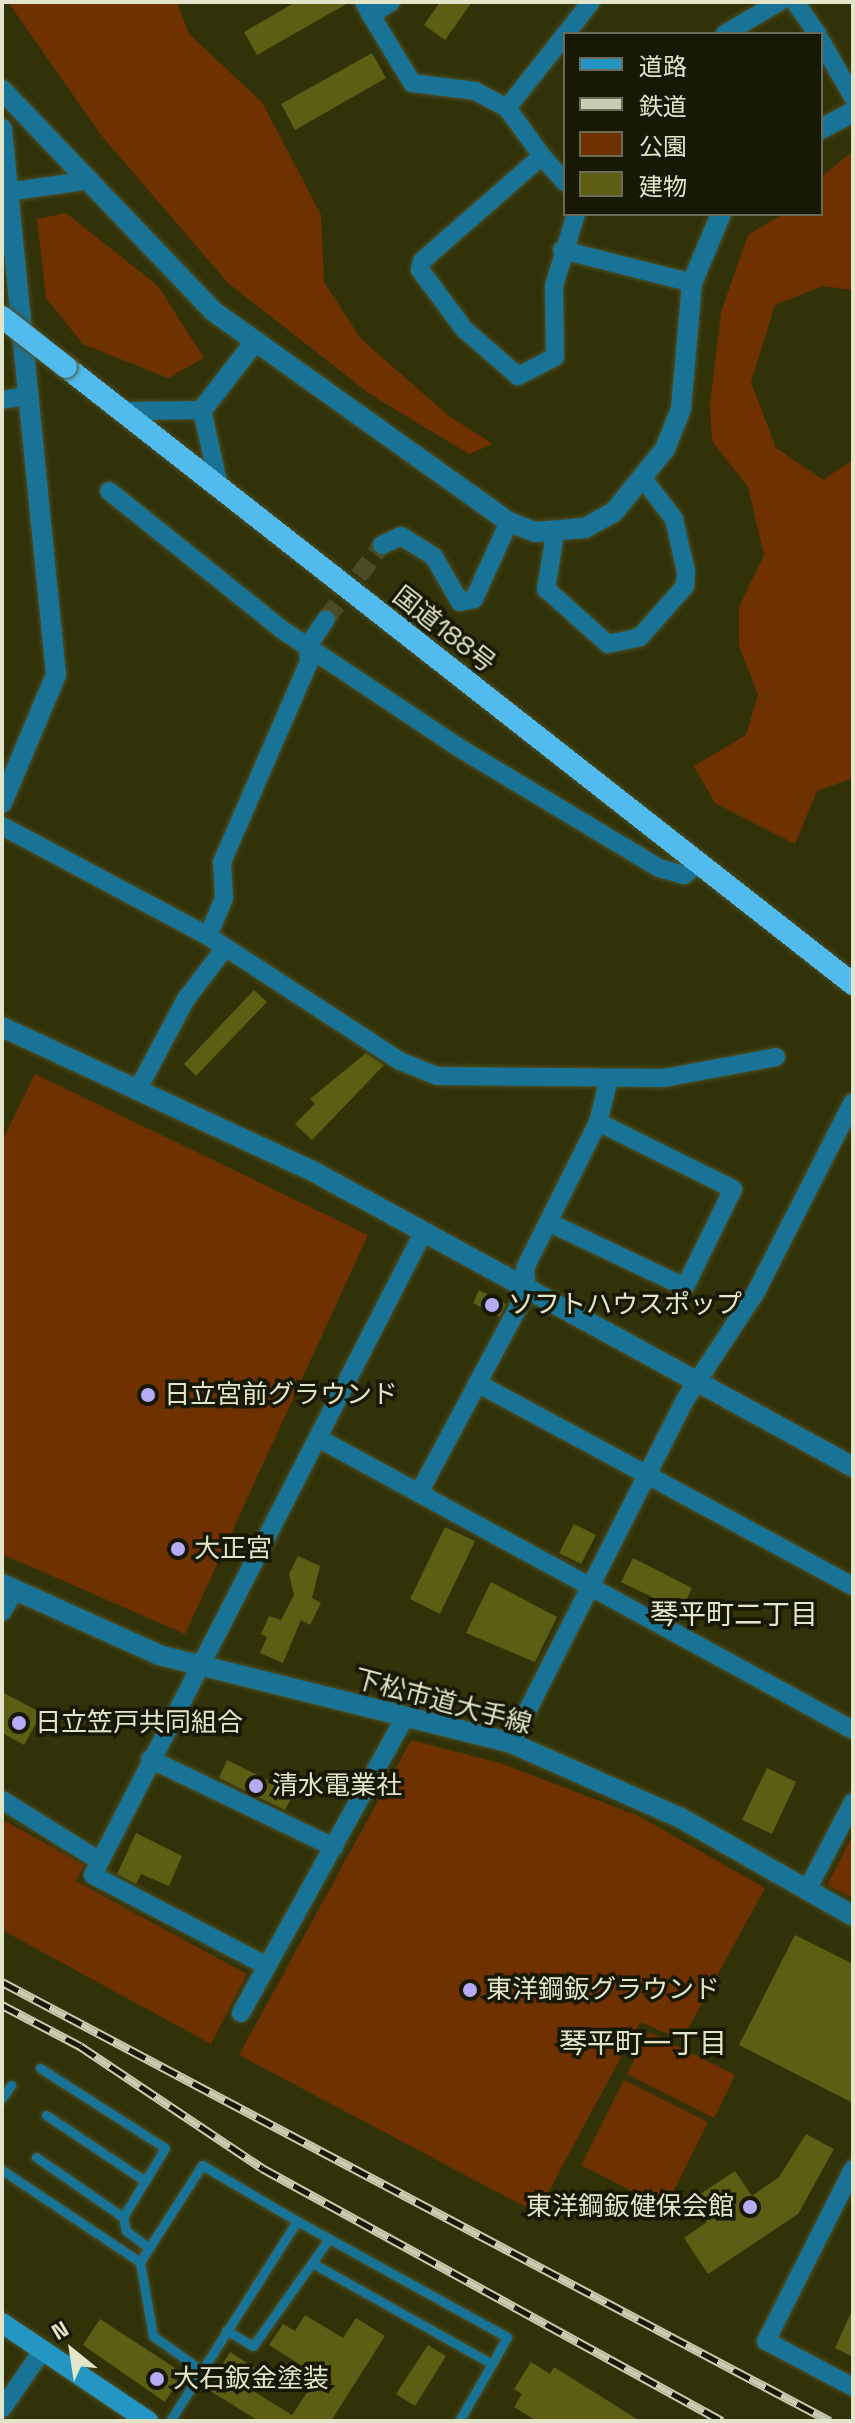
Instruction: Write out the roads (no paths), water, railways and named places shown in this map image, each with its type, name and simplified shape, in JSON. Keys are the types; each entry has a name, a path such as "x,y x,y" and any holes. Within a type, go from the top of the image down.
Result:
{"highway":[{"name":"国道188号","path":"2,317 697,865 853,984"}],"main road":[{"path":"2,2323 148,2421"}],"street":[{"path":"391,2 368,8 412,83 475,91 507,108 563,180"},
{"path":"567,32 591,2"},
{"path":"728,32 779,2"},
{"path":"795,2 816,32"},
{"path":"507,108 563,37"},
{"path":"823,44 853,97"},
{"path":"2,90 253,344 509,522 555,534 614,512 645,481 681,409 692,283 720,216"},
{"path":"823,128 853,112"},
{"path":"2,129 56,675 2,803"},
{"path":"542,156 422,261 420,270 464,329 518,376 555,357 554,286 562,250 575,216"},
{"path":"8,192 90,180"},
{"path":"562,250 692,283"},
{"path":"202,410 253,344"},
{"path":"2,400 29,395"},
{"path":"123,411 202,410"},
{"path":"202,410 219,486"},
{"path":"555,534 546,589 608,644 640,637 685,586 686,572 674,519 645,481"},
{"path":"109,491 308,646 659,868 684,875 697,865"},
{"path":"382,545 401,536 434,557 460,602 474,599 509,522"},
{"path":"208,936 224,898 222,862 309,662 308,646 326,619"},
{"path":"2,826 208,936 400,1061 437,1076 609,1079 776,1057"},
{"path":"137,1091 186,999 225,948"},
{"path":"2,1027 318,1174 696,1384 853,1467"},
{"path":"419,1493 527,1291 525,1268 598,1122 609,1079"},
{"path":"511,1743 586,1587 696,1384 756,1292 853,1102"},
{"path":"550,1223 685,1287 733,1189 598,1122"},
{"path":"267,1966 93,1875 423,1233"},
{"path":"477,1383 853,1586"},
{"path":"318,1438 853,1730"},
{"path":"2,1612 8,1588"},
{"name":"下松市道大手線","path":"8,1588 201,1666 404,1719 511,1743 679,1817 853,1916"},
{"path":"241,2013 404,1719"},
{"path":"150,1759 334,1847"},
{"path":"2,1800 100,1861"},
{"path":"807,1890 853,1802"},
{"path":"852,2174 766,2341 853,2387"},
{"path":"2,2409 42,2351"}],"lane":[{"path":"40,2068 165,2148 123,2217"},
{"path":"2,2098 11,2085"},
{"path":"46,2115 145,2181"},
{"path":"36,2157 123,2217 126,2231 149,2248"},
{"path":"201,2370 153,2336 140,2262 202,2165 328,2240 507,2337 459,2421"},
{"path":"2,2170 140,2262"},
{"path":"170,2421 297,2221"},
{"path":"226,2330 253,2346 314,2264 328,2240"},
{"path":"314,2264 492,2364"}],"tunnel":[{"path":"326,619 382,545"}],"railway":[{"path":"2,1982 830,2421"},
{"path":"2,2005 80,2046 262,2168 722,2421"}],"place":[{"name":"ソフトハウスポップ","path":"492,1305"},
{"name":"日立宮前グラウンド","path":"148,1395"},
{"name":"大正宮","path":"178,1549"},
{"name":"日立笠戸共同組合","path":"19,1723"},
{"name":"清水電業社","path":"256,1786"},
{"name":"東洋鋼鈑グラウンド","path":"470,1990"},
{"name":"東洋鋼鈑健保会館","path":"750,2207"},
{"name":"大石鈑金塗装","path":"157,2379"}],"district":[{"name":"琴平町二丁目","path":"734,1614"},
{"name":"琴平町一丁目","path":"643,2043"}]}
